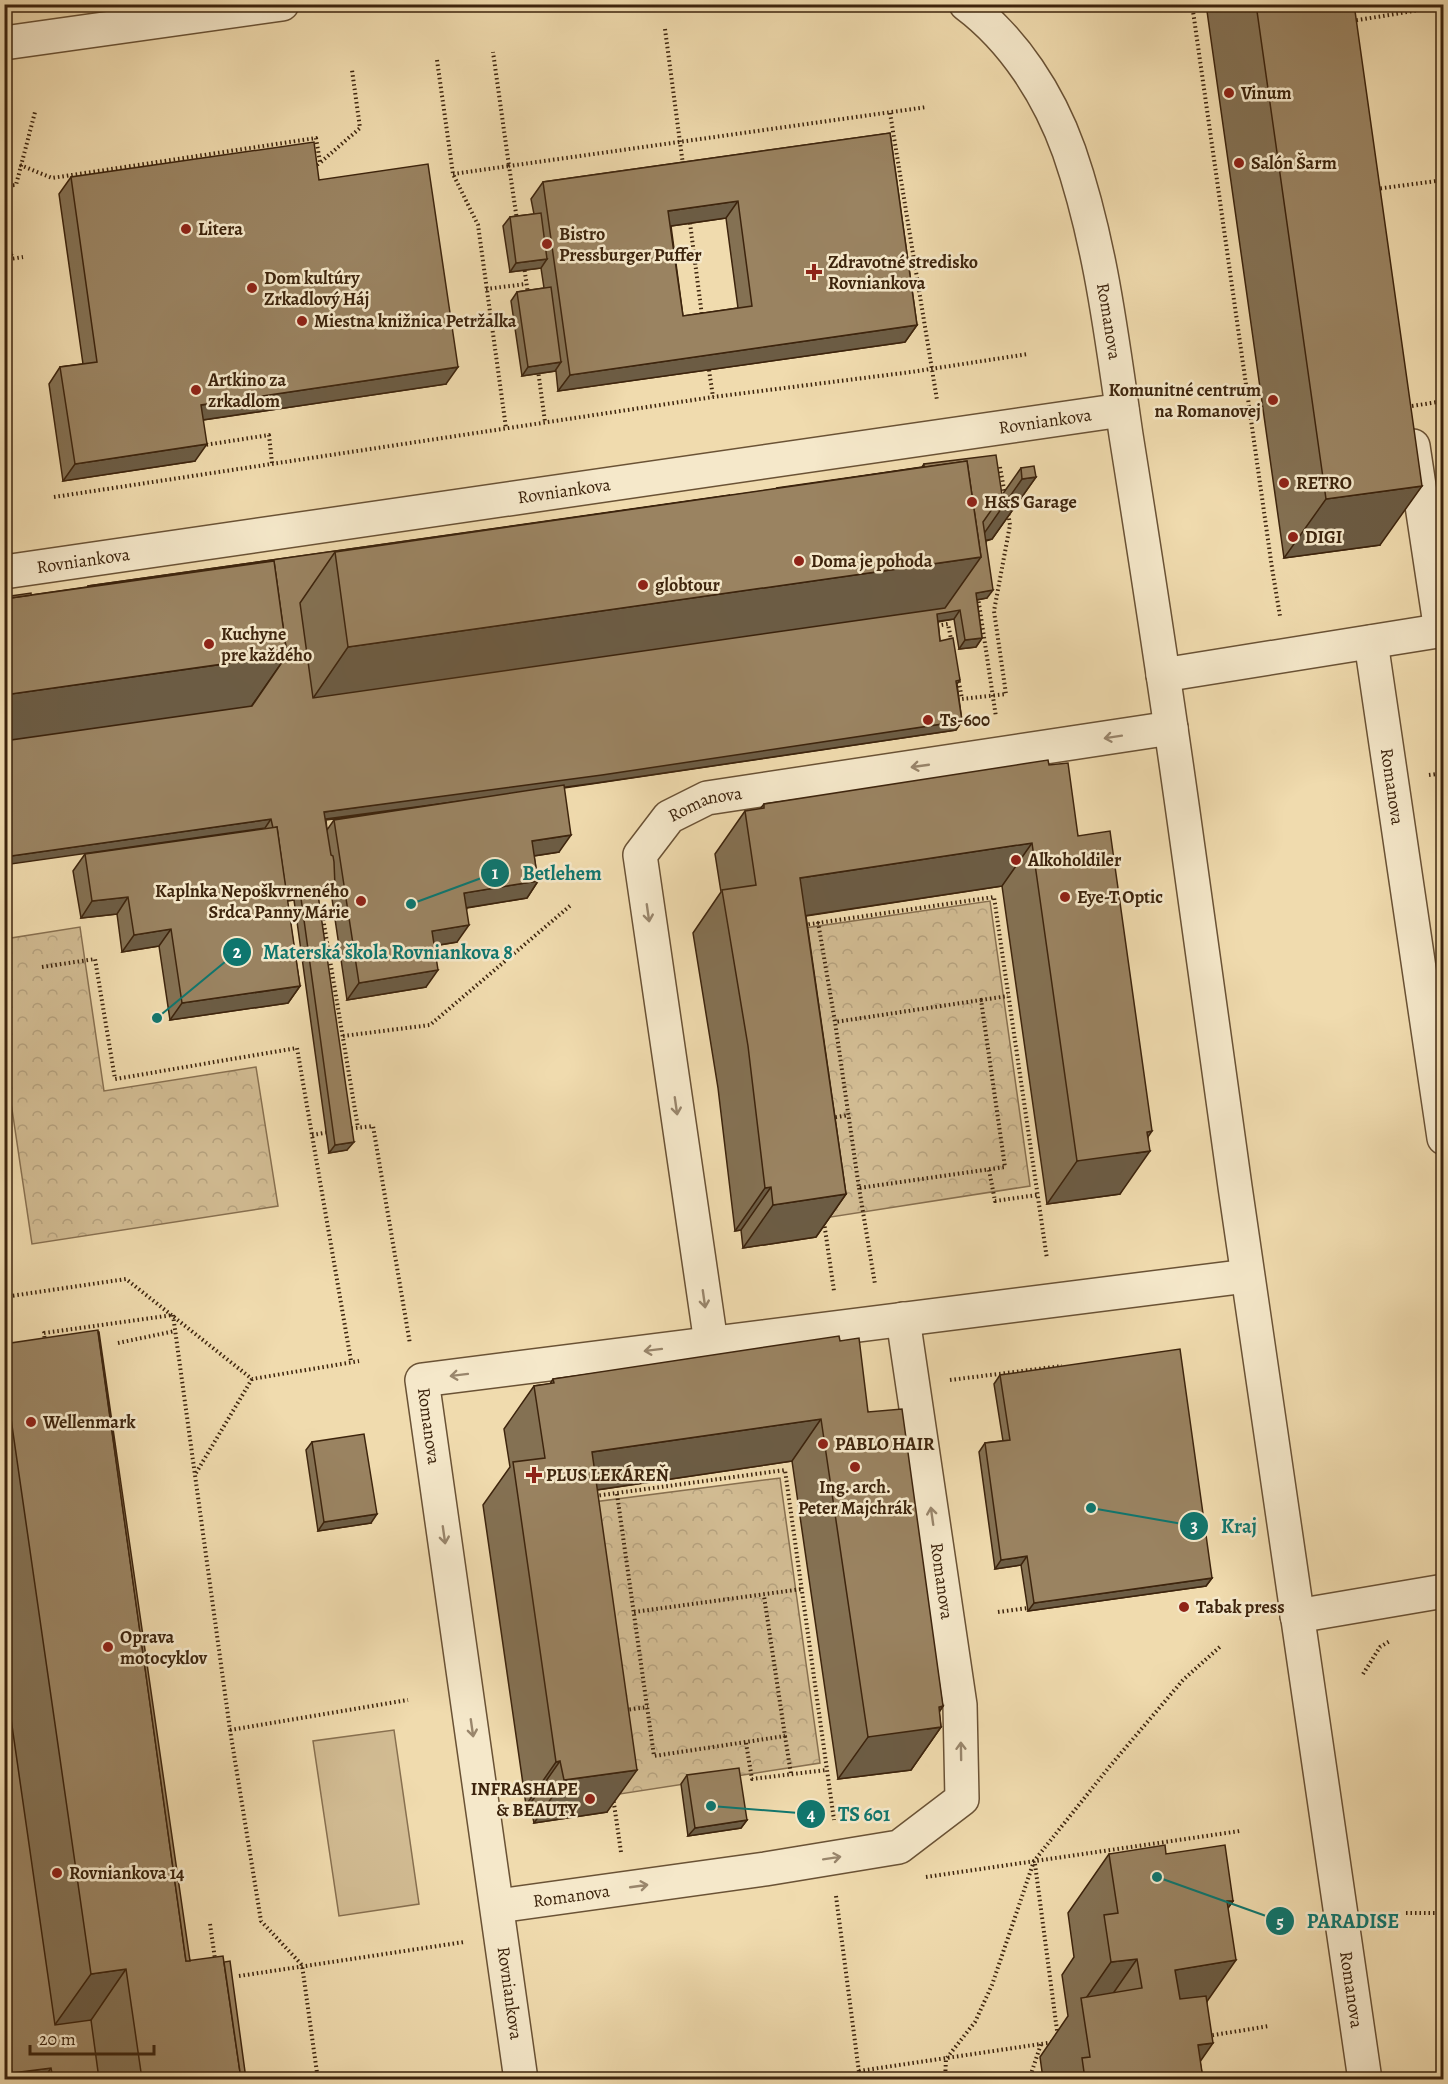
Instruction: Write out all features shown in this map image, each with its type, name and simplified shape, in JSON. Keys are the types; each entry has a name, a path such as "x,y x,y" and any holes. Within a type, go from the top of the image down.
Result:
{"street":[{"path":"4,43 282,4"},
{"name":"Romanova","path":"966,4 1014,52 1050,105 1068,149 1082,194 1104,290 1164,675 1247,1276 1365,2079"},
{"path":"1164,675 1442,630 1407,406"},
{"name":"Rovniankova","path":"4,572 1122,410"},
{"name":"Romanova","path":"1371,642 1443,1138"},
{"name":"Romanova","path":"711,1342 640,855 669,817 707,798 1171,728"},
{"name":"Romanova","path":"903,1319 960,1705 962,1799 899,1847 765,1869 498,1906 422,1380 711,1342 1247,1276"},
{"path":"1297,1616 1443,1591"},
{"name":"Rovniankova","path":"498,1906 521,2079"}],"path":[{"path":"1192,4 1280,616"},
{"path":"1351,21 1443,6"},
{"path":"665,29 683,166"},
{"path":"494,52 518,225"},
{"path":"438,60 453,174 478,225 506,428"},
{"path":"312,169 360,128 352,70"},
{"path":"453,174 927,107"},
{"path":"4,186 16,185 35,112"},
{"path":"890,113 943,436"},
{"path":"20,165 52,178 316,138 320,162"},
{"path":"1376,189 1443,180"},
{"path":"690,223 703,317"},
{"path":"4,260 23,257"},
{"path":"523,260 528,295"},
{"path":"486,289 526,284"},
{"path":"54,497 713,397 1028,354"},
{"path":"537,365 545,422"},
{"path":"709,370 713,397"},
{"path":"1407,406 1443,401"},
{"path":"204,437 205,445 269,435 272,463"},
{"path":"957,669 962,699 1006,694 994,610 1010,525 998,457"},
{"path":"976,589 993,695"},
{"path":"937,637 936,626 948,624 953,650"},
{"path":"800,925 994,897 1047,1259"},
{"path":"343,1036 430,1025 571,905"},
{"path":"321,906 358,1128"},
{"path":"818,922 875,1284"},
{"path":"42,967 95,959 116,1079 297,1048 351,1361"},
{"path":"835,1022 1008,996"},
{"path":"859,1188 1005,1167 981,1000"},
{"path":"829,1118 849,1115"},
{"path":"344,1130 373,1126 412,1352"},
{"path":"312,1135 336,1131"},
{"path":"989,1170 995,1201 1036,1195"},
{"path":"822,1211 834,1290"},
{"path":"4,1297 126,1279 252,1378 359,1361"},
{"path":"173,1315 230,1730 261,1921 302,1965 318,2079"},
{"path":"46,1344 44,1333 173,1315"},
{"path":"118,1343 175,1331"},
{"path":"913,1385 1065,1366"},
{"path":"195,1473 252,1378"},
{"path":"594,1496 785,1470 834,1823"},
{"path":"617,1494 654,1756 785,1736"},
{"path":"634,1612 802,1589"},
{"path":"764,1596 791,1774"},
{"path":"998,1612 1028,1608"},
{"path":"1363,1674 1380,1647 1396,1637"},
{"path":"945,2079 946,2059 975,2022 992,1985 1034,1861 1183,1680 1222,1645"},
{"path":"230,1730 408,1700"},
{"path":"625,1710 648,1707"},
{"path":"746,1743 752,1779 826,1770"},
{"path":"613,1794 621,1852"},
{"path":"1034,1861 1058,2042"},
{"path":"836,1890 860,2079"},
{"path":"1406,1913 1443,1913"},
{"path":"210,1923 215,1963"},
{"path":"239,1976 302,1965"},
{"path":"1203,2036 1269,2026"},
{"path":"859,2071 1068,2040"},
{"path":"1029,2079 1041,2044"}],"green space":[{"path":"990,901 1030,1186 831,1217 791,930"},
{"path":"80,927 104,1091 256,1067 278,1206 32,1244 5,1062 5,939"},
{"path":"780,1478 820,1763 620,1794 578,1504"},
{"path":"394,1730 419,1904 339,1916 313,1741"}],"building":[{"path":"1256,4 1354,4 1422,486 1326,499"},
{"name":"Zdravotné stredisko Rovniankova","path":"890,133 917,325 570,375 543,182","holes":["738,201 752,306 683,316 668,211"]},
{"name":"Dom kultúry Zrkadlový Háj","path":"314,142 319,180 428,164 458,367 201,405 207,444 75,464 60,367 97,362 71,177"},
{"path":"4,206 12,255 4,256"},
{"path":"541,213 547,259 516,263 510,217"},
{"path":"551,287 561,362 528,367 517,292"},
{"path":"996,455 1002,495 983,522 993,590 976,593 982,638 965,640 960,610 937,614 940,641 953,638 960,680 956,681 962,721 602,775 324,812 334,862 335,886 317,888 354,1142 335,1145 300,891 286,893 277,827 273,828 271,819 4,857 4,741 252,706 287,655 274,561 88,586 730,495 335,552 300,603 313,698 945,608 981,557 967,461 776,488"},
{"path":"967,461 981,557 348,647 335,552"},
{"path":"1034,466 1036,477 1022,479 1021,468"},
{"path":"274,561 287,655 4,695 4,599"},
{"path":"31,593 31,595 4,599 4,597"},
{"path":"1048,760 1049,765 1068,763 1078,836 1110,831 1152,1131 1147,1132 1150,1151 1077,1161 1032,843 800,878 846,1194 773,1205 771,1187 765,1188 748,1046 722,890 756,885 745,811 764,808 764,804"},
{"path":"564,785 571,835 532,841 538,881 464,893 469,925 432,931 438,970 359,983 334,820"},
{"path":"277,827 300,986 182,1003 171,929 134,935 128,897 92,901 85,854"},
{"path":"98,1330 186,1961 223,1956 241,2079 142,2079 126,1969 91,1974 4,1370 4,1344"},
{"path":"99,1332 190,1961 186,1961"},
{"path":"839,1336 840,1341 859,1338 868,1412 902,1409 943,1706 939,1707 941,1727 868,1737 821,1419 592,1452 637,1770 564,1780 560,1761 556,1762 513,1462 545,1458 534,1386 554,1383 553,1379"},
{"path":"1180,1349 1212,1578 1034,1603 1027,1556 1001,1560 985,1443 1010,1440 1000,1375"},
{"path":"364,1434 377,1514 324,1522 312,1442"},
{"path":"4,1670 55,2025 91,2020 99,2079 53,2079 51,2068 12,2073 4,2015"},
{"path":"739,1768 747,1820 695,1828 687,1775"},
{"path":"1165,1845 1166,1854 1225,1845 1233,1901 1227,1901 1236,1960 1175,1970 1180,1999 1206,1996 1213,2043 1198,2045 1203,2079 1085,2079 1082,2058 1090,2057 1081,1998 1142,1988 1137,1959 1111,1962 1104,1915 1118,1913 1109,1854"},
{"path":"230,1961 246,2079 241,2079 224,1962"}],"place":[{"name":"Vinum","path":"1229,93"},
{"name":"Salón Šarm","path":"1239,163"},
{"name":"Litera","path":"186,229"},
{"name":"Bistro Pressburger Puffer","path":"547,244"},
{"name":"Zdravotné stredisko Rovniankova","path":"814,272"},
{"name":"Dom kultúry Zrkadlový Háj","path":"252,288"},
{"name":"Miestna knižnica Petržalka","path":"302,321"},
{"name":"Artkino za zrkadlom","path":"196,390"},
{"name":"Komunitné centrum na Romanovej","path":"1273,400"},
{"name":"RETRO","path":"1284,483"},
{"name":"H&S Garage","path":"972,502"},
{"name":"DIGI","path":"1293,537"},
{"name":"Doma je pohoda","path":"799,561"},
{"name":"globtour","path":"643,585"},
{"name":"Kuchyne pre každého","path":"209,644"},
{"name":"Ts-600","path":"928,720"},
{"name":"Alkoholdiler","path":"1016,860"},
{"name":"Eye-T Optic","path":"1065,897"},
{"name":"Kaplnka Nepoškvrneného Srdca Panny Márie","path":"361,901"},
{"name":"Betlehem","path":"411,904"},
{"name":"Materská škola Rovniankova 8","path":"157,1018"},
{"name":"Wellenmark","path":"31,1422"},
{"name":"PABLO HAIR","path":"823,1444"},
{"name":"Ing. arch. Peter Majchrák","path":"855,1467"},
{"name":"PLUS LEKÁREŇ","path":"534,1475"},
{"name":"Kraj","path":"1091,1508"},
{"name":"Tabak press","path":"1184,1607"},
{"name":"Oprava motocyklov","path":"108,1647"},
{"name":"INFRASHAPE & BEAUTY","path":"590,1799"},
{"name":"TS 601","path":"711,1806"},
{"name":"Rovniankova 14","path":"57,1873"},
{"name":"PARADISE","path":"1157,1877"}]}
